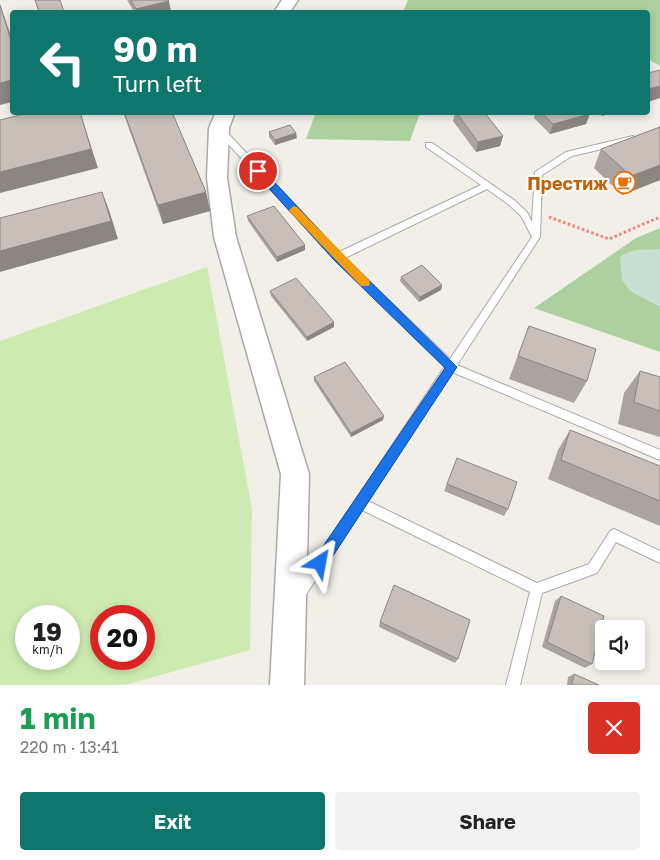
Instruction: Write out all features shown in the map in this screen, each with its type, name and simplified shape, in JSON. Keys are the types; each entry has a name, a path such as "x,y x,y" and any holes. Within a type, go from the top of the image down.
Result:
{"street":[{"path":"222,120 217,178 225,237 295,474 287,685"}],"lane":[{"path":"222,120 338,257 452,367 660,455"},
{"path":"290,608 536,238 535,212 538,174 569,154 644,136"},
{"path":"429,145 511,202 524,214 536,238"},
{"path":"338,257 487,186"},
{"path":"360,503 537,588 593,570 614,535 660,556"},
{"path":"513,685 537,588"}],"path":[{"path":"535,212 610,239 660,216"}],"green space":[{"path":"408,0 660,0 660,66 650,60 650,10 404,10"},
{"path":"315,115 419,115 410,141 306,139"},
{"path":"660,228 660,352 534,308 636,238"},
{"path":"660,249 660,307 630,291 622,280 620,256 635,250"},
{"path":"207,267 252,509 250,650 125,685 0,685 0,341"}],"building":[{"path":"35,0 60,0 63,10 38,10"},
{"path":"131,0 168,0 169,1 136,9"},
{"path":"0,5 10,37 10,80 0,83"},
{"path":"660,70 660,86 650,88 650,72"},
{"path":"20,115 81,115 91,149 0,172 0,120"},
{"path":"125,115 173,115 206,192 158,205"},
{"path":"458,115 486,115 503,136 478,142"},
{"path":"544,115 586,115 553,124"},
{"path":"290,125 296,133 275,140 269,132"},
{"path":"660,127 660,165 631,176 601,149"},
{"path":"102,192 111,221 0,251 0,218"},
{"path":"274,206 305,245 277,257 247,216"},
{"path":"422,265 442,285 420,297 401,277"},
{"path":"296,278 334,322 307,337 270,291"},
{"path":"529,326 596,349 587,381 518,356"},
{"path":"345,362 384,416 351,433 314,377"},
{"path":"640,371 660,377 660,411 634,402"},
{"path":"570,430 660,466 660,501 561,460"},
{"path":"457,458 517,482 508,509 447,484"},
{"path":"394,585 470,620 458,659 380,622"},
{"path":"561,596 604,616 603,620 595,620 595,652 592,664 547,642"},
{"path":"574,674 599,685 572,685"}],"slow traffic":[{"path":"294,210 365,283"}],"place":[{"name":"Престиж","path":"624,183"}],"route":[{"path":"258,171 338,257 452,367 320,563"}]}
